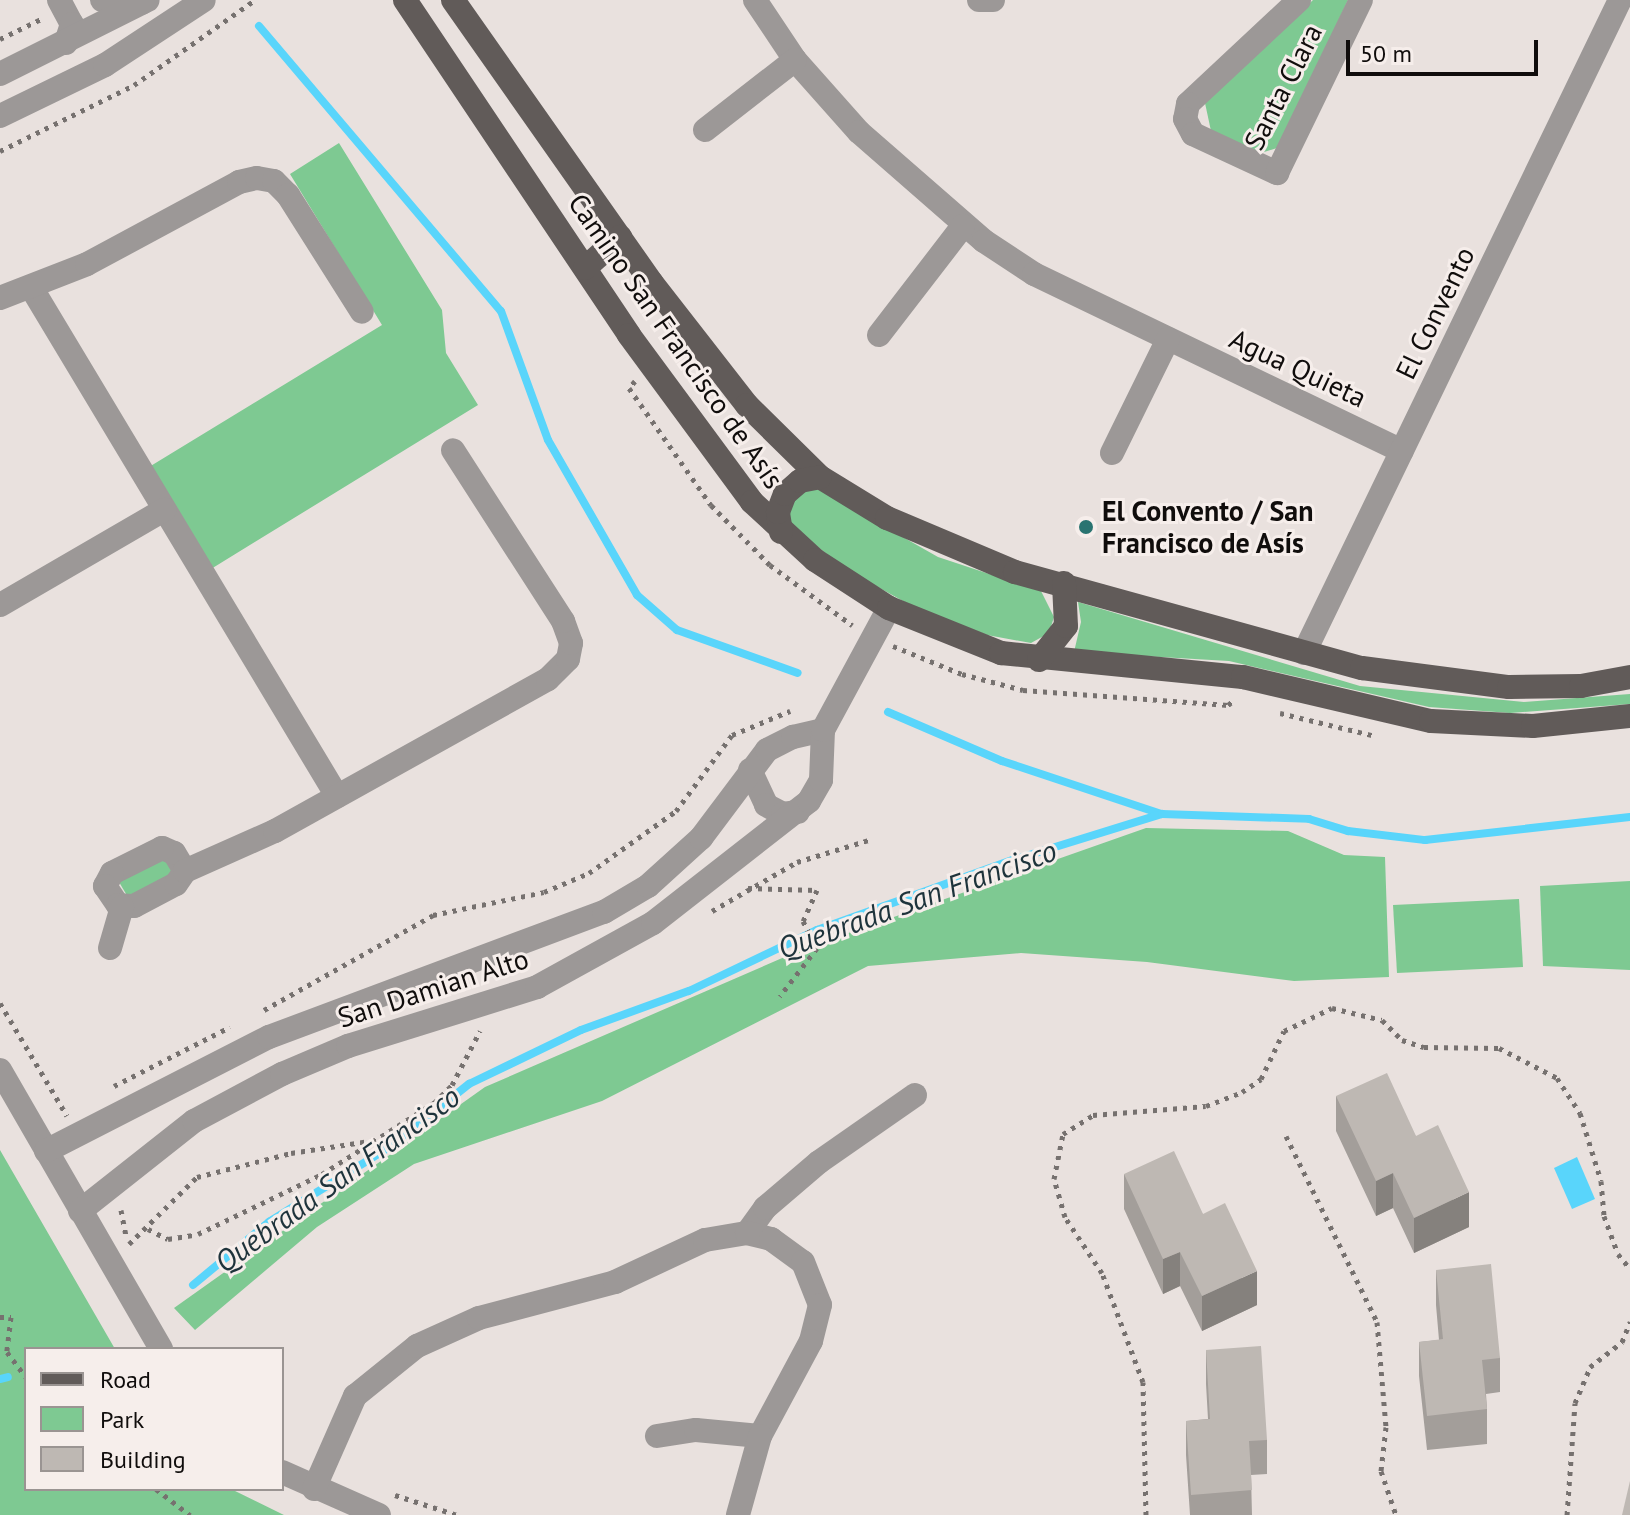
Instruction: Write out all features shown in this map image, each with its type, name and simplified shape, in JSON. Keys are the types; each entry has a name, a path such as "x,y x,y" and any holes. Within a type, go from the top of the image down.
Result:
{"main road":[{"name":"Camino San Francisco de Asís","path":"405,0 707,444 781,532 889,608 963,641 1039,660 1243,677 1431,721 1533,726 1630,716"},
{"name":"Camino San Francisco de Asís","path":"453,0 620,237 747,405 820,477 923,536 1015,572 1064,583 1304,653 1435,681 1509,687 1581,686 1630,677"},
{"path":"585,268 620,237"},
{"path":"781,532 778,512 785,494 800,481 820,477"},
{"path":"1039,660 1066,626 1064,583"}],"street":[{"path":"102,0 146,2"},
{"path":"0,116 105,65 204,0"},
{"name":"Agua Quieta","path":"755,0 795,60 859,132 963,226 1034,274 1402,451"},
{"path":"979,0 993,0"},
{"name":"Santa Clara","path":"1299,0 1188,104 1185,119 1193,134 1277,173 1361,0"},
{"name":"El Convento","path":"1304,653 1620,0"},
{"path":"0,74 146,2"},
{"path":"62,3 72,24 66,43"},
{"path":"705,130 795,60"},
{"path":"0,298 127,245 239,182 266,178 288,195 362,312"},
{"path":"879,335 963,226"},
{"path":"31,287 337,796"},
{"path":"1112,453 1168,339"},
{"path":"122,907 176,884 185,871 243,847 548,679 568,659 571,643 563,621 453,450"},
{"path":"0,605 164,510"},
{"name":"San Damian Alto","path":"80,1211 194,1121 282,1074 348,1046 537,987 603,954 798,812 821,780 823,730 889,608"},
{"name":"San Damian Alto","path":"46,1151 269,1037 604,912 648,886 685,853 750,770 774,745 823,730"},
{"path":"750,770 766,805 783,814 798,812"},
{"path":"122,907 107,892 105,880 112,873 162,848 174,853 185,871"},
{"path":"110,948 122,907"},
{"path":"0,1070 160,1347"},
{"path":"747,1233 765,1208 819,1162 915,1095"},
{"path":"314,1489 355,1396 417,1346 479,1318 615,1282 705,1240 747,1233 771,1239 803,1262 820,1305 811,1341 760,1436 738,1515"},
{"path":"657,1436 696,1430 760,1436"},
{"path":"284,1473 314,1489 379,1515"}],"path":[{"path":"0,151 134,85 255,0"},
{"path":"0,39 62,3"},
{"path":"849,639 855,627"},
{"path":"250,1017 433,915 544,892 589,873 676,811 732,735 763,718 802,709"},
{"path":"699,920 787,867 872,839"},
{"path":"780,996 815,945 807,928"},
{"path":"1146,1515 1143,1382 1102,1273 1065,1217 1054,1179 1063,1134 1093,1115 1206,1106 1242,1092 1261,1079 1284,1031 1332,1008 1382,1020 1402,1040 1424,1047 1499,1048 1557,1078 1580,1113 1601,1181 1604,1216 1618,1254 1630,1269"},
{"path":"104,1091 238,1023"},
{"path":"148,1229 168,1239 198,1234 258,1209 378,1140 452,1085 468,1045 493,1023"},
{"path":"65,1113 78,1105"},
{"path":"1286,1136 1377,1322 1386,1427 1381,1471 1396,1515"},
{"path":"129,1244 148,1229 178,1192 205,1174 291,1153 378,1140"},
{"path":"0,1317 11,1317 7,1352 24,1374"},
{"path":"1567,1515 1575,1403 1590,1367 1622,1342 1630,1322"},
{"path":"159,1491 190,1515"}],"green space":[{"path":"1313,0 1348,0 1280,147 1261,153 1211,131 1205,103"},
{"path":"339,143 442,310 446,353 478,405 211,569 149,467 382,325 290,174"},
{"path":"800,490 820,490 938,557 1041,591 1054,617 1049,633 1031,643 987,635 912,606 849,571 793,528 785,513"},
{"path":"1078,602 1360,686 1524,702 1630,694 1630,704 1510,713 1429,707 1229,661 1074,652 1081,622"},
{"path":"1146,828 1288,831 1344,855 1385,857 1389,977 1294,981 1147,962 1021,953 868,966 602,1101 414,1164 317,1227 195,1330 174,1308 485,1087 803,949"},
{"path":"163,856 173,873 129,899 119,882"},
{"path":"1630,881 1630,970 1543,966 1540,886"},
{"path":"1519,899 1523,967 1397,973 1393,905"},
{"path":"0,1150 114,1347 24,1347 24,1491 235,1491 284,1515 0,1515"}],"water":[{"path":"1577,1157 1595,1199 1572,1209 1554,1168"}],"building":[{"path":"1387,1073 1416,1136 1438,1125 1469,1192 1414,1218 1393,1173 1376,1181 1336,1096"},
{"path":"1174,1151 1203,1214 1225,1203 1257,1271 1202,1296 1180,1252 1163,1259 1124,1174"},
{"path":"1491,1264 1500,1358 1482,1360 1487,1409 1427,1416 1419,1342 1443,1339 1436,1270"},
{"path":"1261,1346 1267,1440 1249,1441 1252,1490 1191,1495 1186,1421 1210,1419 1206,1350"},
{"path":"1630,1481 1630,1515 1622,1515"}],"waterway":[{"path":"259,26 501,311 548,440 637,595 677,630 798,673"},
{"path":"888,712 1002,761 1161,814"},
{"name":"Quebrada San Francisco","path":"193,1285 269,1222 391,1146 469,1084 581,1030 689,991 817,930 1013,860 1162,814 1309,819 1348,831 1425,840 1630,817"},
{"name":"Quebrada San Francisco","path":"0,1379 8,1377"}],"place":[{"name":"El Convento / San Francisco de Asís","path":"1086,527"}]}
